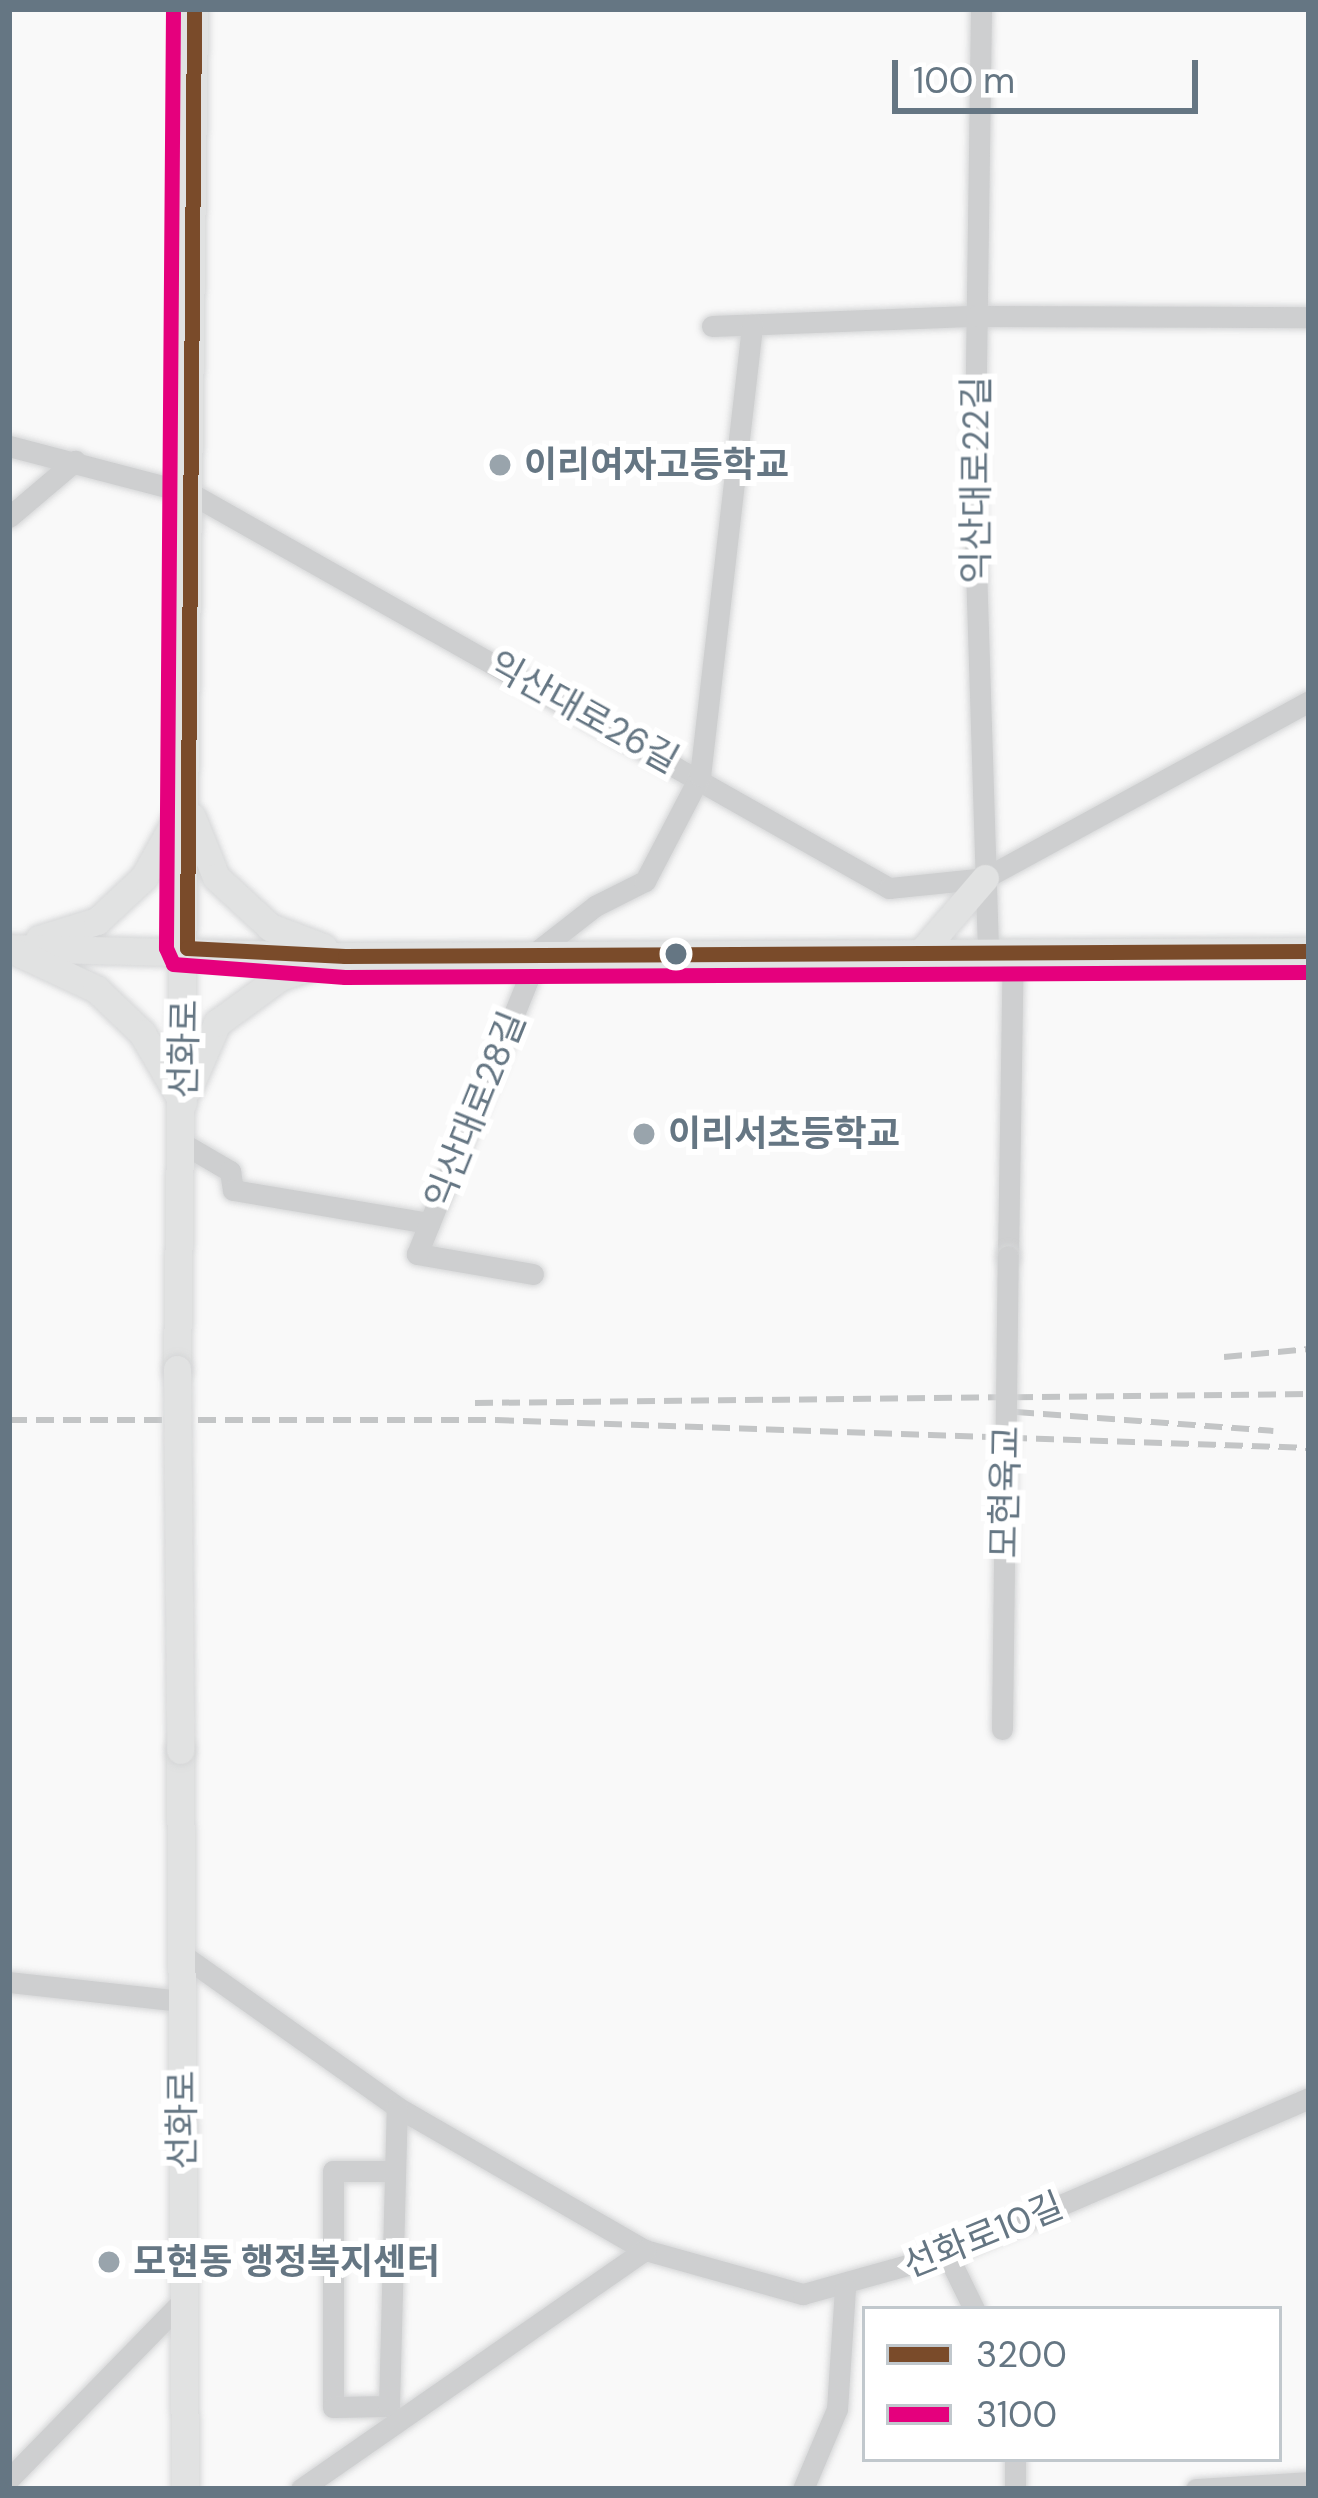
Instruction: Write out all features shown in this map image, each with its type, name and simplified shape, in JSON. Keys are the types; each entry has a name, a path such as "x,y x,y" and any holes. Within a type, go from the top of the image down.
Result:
{"main road":[{"name":"선화로","path":"185,2489 177,1369 187,948 194,9"},
{"path":"9,948 97,921 144,878 186,802"},
{"path":"186,802 216,877 270,927 345,956"},
{"path":"923,950 986,878"},
{"path":"9,948 187,948 345,956 540,950 1309,951"},
{"path":"9,948 96,989 142,1033 183,1103"},
{"path":"183,1103 218,1023 280,977 345,956"}],"street":[{"name":"익산대로22길","path":"981,9 976,316 986,878 1000,951"},
{"path":"712,326 976,316 1309,317"},
{"path":"700,776 752,325"},
{"name":"익산대로26길","path":"9,446 190,493 700,776 890,888 986,878"},
{"path":"9,517 75,461"},
{"path":"986,878 1309,701"},
{"name":"익산대로28길","path":"533,1274 417,1254 540,950 595,906 645,881 700,776"},
{"name":"모현육교","path":"1000,951 1008,1256 1003,1729"},
{"path":"182,1143 230,1171 233,1190 429,1222"},
{"name":"선화로10길","path":"184,1956 398,2107 645,2250 803,2294 845,2287 947,2254 1309,2098"},
{"path":"9,1982 182,2001"},
{"path":"394,2171 333,2171 333,2407 389,2406 398,2107"},
{"path":"302,2489 645,2250"},
{"path":"947,2254 973,2306"},
{"path":"803,2489 838,2409 845,2287"},
{"path":"9,2479 182,2302"},
{"path":"1196,2489 1309,2482"}],"railway":[{"path":"1224,1357 1309,1349"},
{"path":"475,1403 1309,1394"},
{"path":"1016,1412 1273,1431"},
{"path":"9,1420 496,1420 1309,1448"}],"transit line":[{"name":"3100","path":"173,9 166,948 173,964 345,977 1309,972"},
{"name":"3200","path":"194,9 187,948 345,956 1309,951"}],"place":[{"name":"이리여자고등학교","path":"500,465"},
{"name":"이리서초등학교","path":"644,1134"},
{"name":"모현동 행정복지센터","path":"109,2262"}]}
